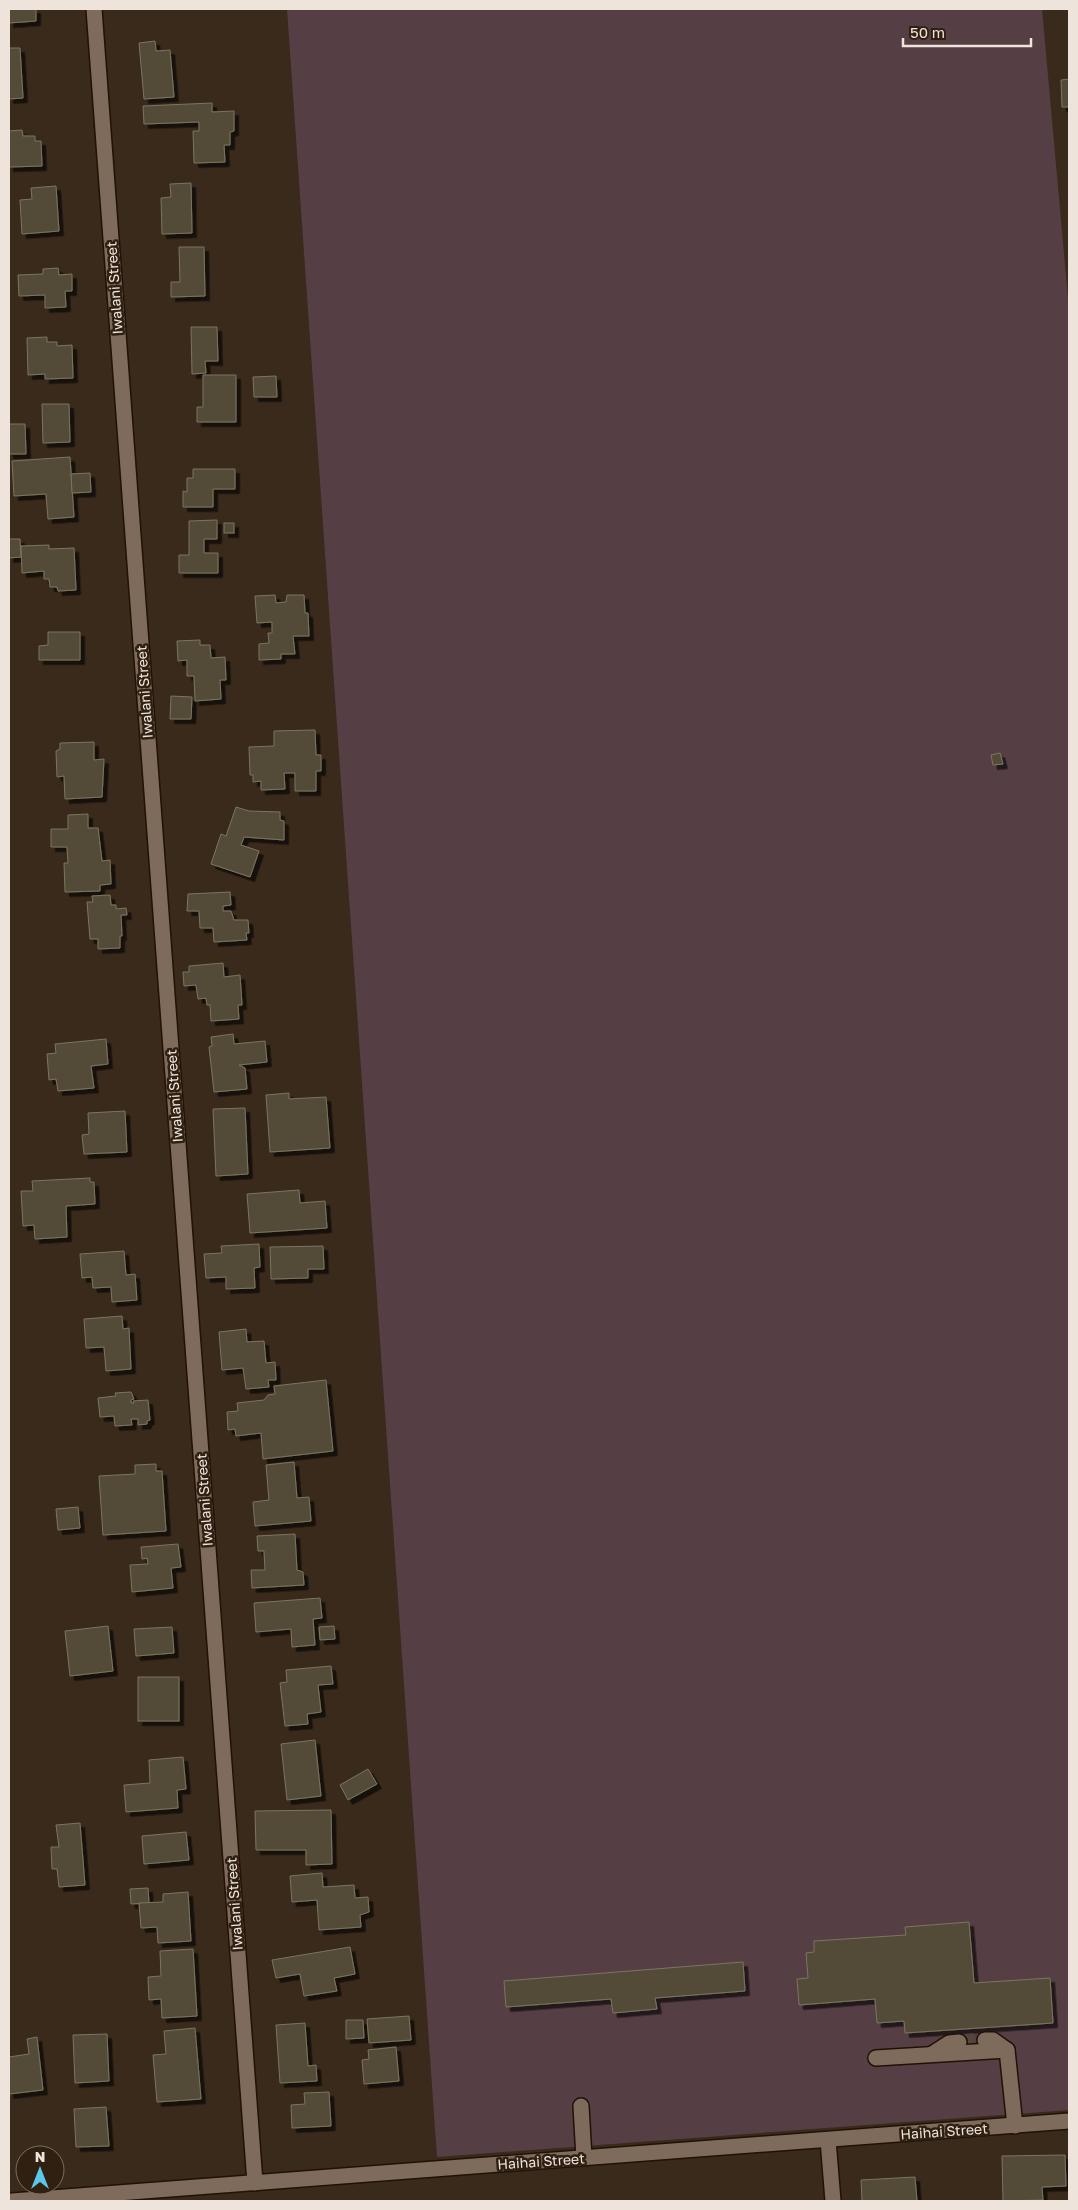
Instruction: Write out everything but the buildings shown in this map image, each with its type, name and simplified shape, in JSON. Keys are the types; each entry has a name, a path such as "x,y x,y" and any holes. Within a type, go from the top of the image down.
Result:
{"street":[{"name":"Iwalani Street","path":"94,9 255,2183"},
{"path":"985,2040 993,2040 1007,2050 1014,2126"},
{"path":"930,2055 949,2043 959,2042"},
{"path":"876,2058 1007,2050"},
{"path":"581,2106 584,2158"},
{"name":"Haihai Street","path":"12,2201 1069,2121"},
{"path":"828,2140 834,2201"}],"shaded area":[{"path":"287,9 1042,9 1069,309 1069,2110 437,2157"}],"tunnel":[{"path":"959,2042 985,2040"}]}
